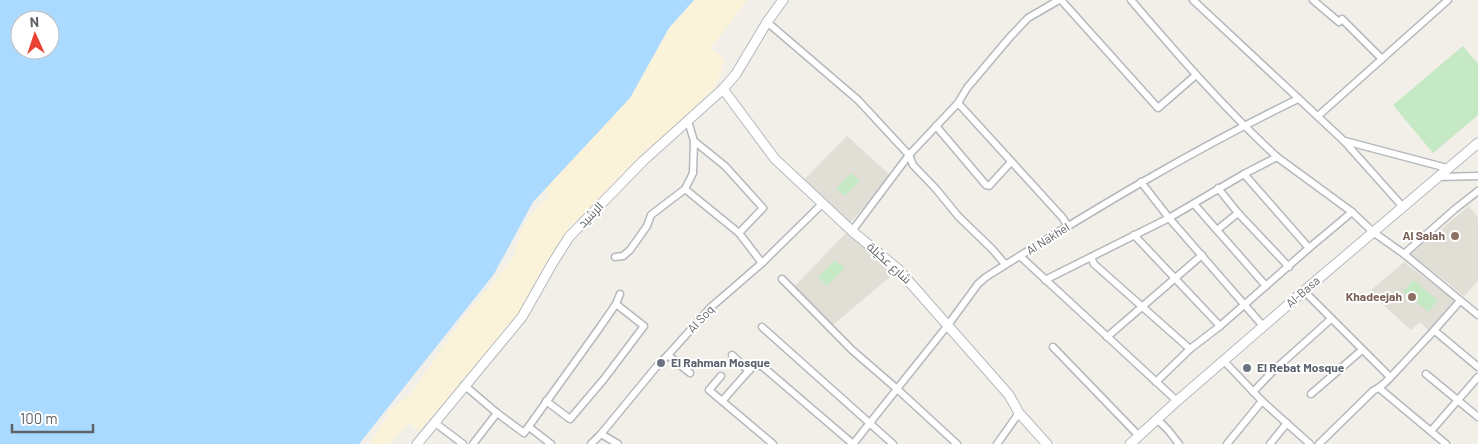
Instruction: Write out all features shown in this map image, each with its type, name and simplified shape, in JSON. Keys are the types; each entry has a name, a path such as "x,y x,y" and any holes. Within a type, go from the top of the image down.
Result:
{"street":[{"name":"الرشيد","path":"417,444 522,316 569,238 643,161 723,89 736,74 767,22 783,0"},
{"path":"852,231 909,155 958,103 967,88 990,60 1028,18 1060,0 1158,108 1196,76"},
{"path":"1131,0 1196,76 1243,126 1277,157 1352,212 1373,232 1404,254 1478,315"},
{"path":"1193,0 1344,141 1403,207"},
{"path":"1313,0 1339,22 1342,19 1382,59"},
{"path":"1318,116 1448,0"},
{"path":"767,22 858,100 909,155 913,164 958,216 1005,264"},
{"name":"شارع عكيلة","path":"723,89 775,159 852,231 898,269 1009,395 1019,413 1047,444"},
{"name":"Al Nakhel","path":"853,444 948,325 978,284 986,277 1141,182 1243,126 1298,99"},
{"path":"958,103 1062,217 1068,226"},
{"path":"614,258 623,256 630,250 648,226 651,215 685,189 693,173 694,141 688,120"},
{"path":"936,126 986,185 989,186 1011,162"},
{"path":"694,141 725,166 763,208 739,233"},
{"path":"1344,141 1448,168"},
{"name":"Al-Basa","path":"1130,444 1263,326 1478,143"},
{"path":"1045,280 1169,218 1218,188 1277,157"},
{"path":"1244,174 1309,248"},
{"path":"1438,177 1478,176"},
{"path":"1141,182 1169,218 1263,326"},
{"path":"1218,188 1238,213 1289,267"},
{"path":"685,189 739,233 762,262"},
{"path":"1404,254 1455,209 1478,192"},
{"name":"Al Soq","path":"591,444 657,366 710,308 762,262 822,204"},
{"path":"1194,204 1266,286"},
{"path":"1156,382 1190,349 1220,326 1352,212"},
{"path":"1217,230 1238,213"},
{"path":"1134,236 1220,326"},
{"path":"1107,337 1202,255"},
{"path":"1020,256 1177,401"},
{"path":"1090,257 1094,264 1190,349"},
{"path":"782,279 852,350 957,444"},
{"path":"1304,291 1390,377"},
{"path":"464,386 524,433 616,304 620,294"},
{"path":"1319,444 1390,377 1435,331 1460,301"},
{"path":"546,401 570,419 604,379 644,326 616,304"},
{"path":"1253,392 1272,372 1331,319"},
{"path":"762,327 893,444"},
{"path":"1435,331 1478,368"},
{"path":"1053,347 1139,436"},
{"path":"1311,394 1362,350"},
{"path":"668,355 690,373"},
{"path":"732,355 749,371"},
{"path":"1224,360 1262,401 1310,444"},
{"path":"723,400 752,367 758,365 763,367 853,444"},
{"path":"1426,374 1478,417"},
{"path":"721,376 709,390 773,444"},
{"path":"1431,432 1478,376"},
{"path":"1379,388 1446,444"},
{"path":"1227,444 1262,401"},
{"path":"473,444 497,413"},
{"path":"997,444 1019,413"},
{"path":"1157,420 1179,444"},
{"path":"434,422 463,444"},
{"path":"1270,444 1287,423"},
{"path":"529,427 551,444"},
{"path":"601,434 618,444"}],"shaded area":[{"path":"847,136 891,176 849,224 802,182"},
{"name":"Al Salah","path":"1469,206 1478,218 1478,281 1464,296 1411,254"},
{"path":"847,232 896,272 829,328 791,290"},
{"name":"Khadeejah","path":"1404,262 1456,302 1429,331 1420,322 1411,330 1369,292"}],"green space":[{"path":"1463,46 1478,64 1478,115 1433,153 1393,105"},
{"path":"851,173 860,181 845,196 836,189"},
{"path":"835,260 845,268 827,286 818,277"},
{"path":"1413,280 1438,300 1429,312 1403,292"}],"sand":[{"path":"694,0 747,0 711,48 725,60 715,88 571,226 560,213 570,227 513,322 419,432 409,423 389,444 369,444 392,408 409,396 461,321 513,257 524,225 534,211 548,197 546,188 630,98 669,28"}],"water":[{"path":"0,0 694,0 669,28 630,98 533,202 494,274 359,444 0,444"}],"place":[{"name":"Al Salah","path":"1455,236"},
{"name":"Khadeejah","path":"1412,297"},
{"name":"El Rahman Mosque","path":"661,363"},
{"name":"El Rebat Mosque","path":"1247,368"}]}
